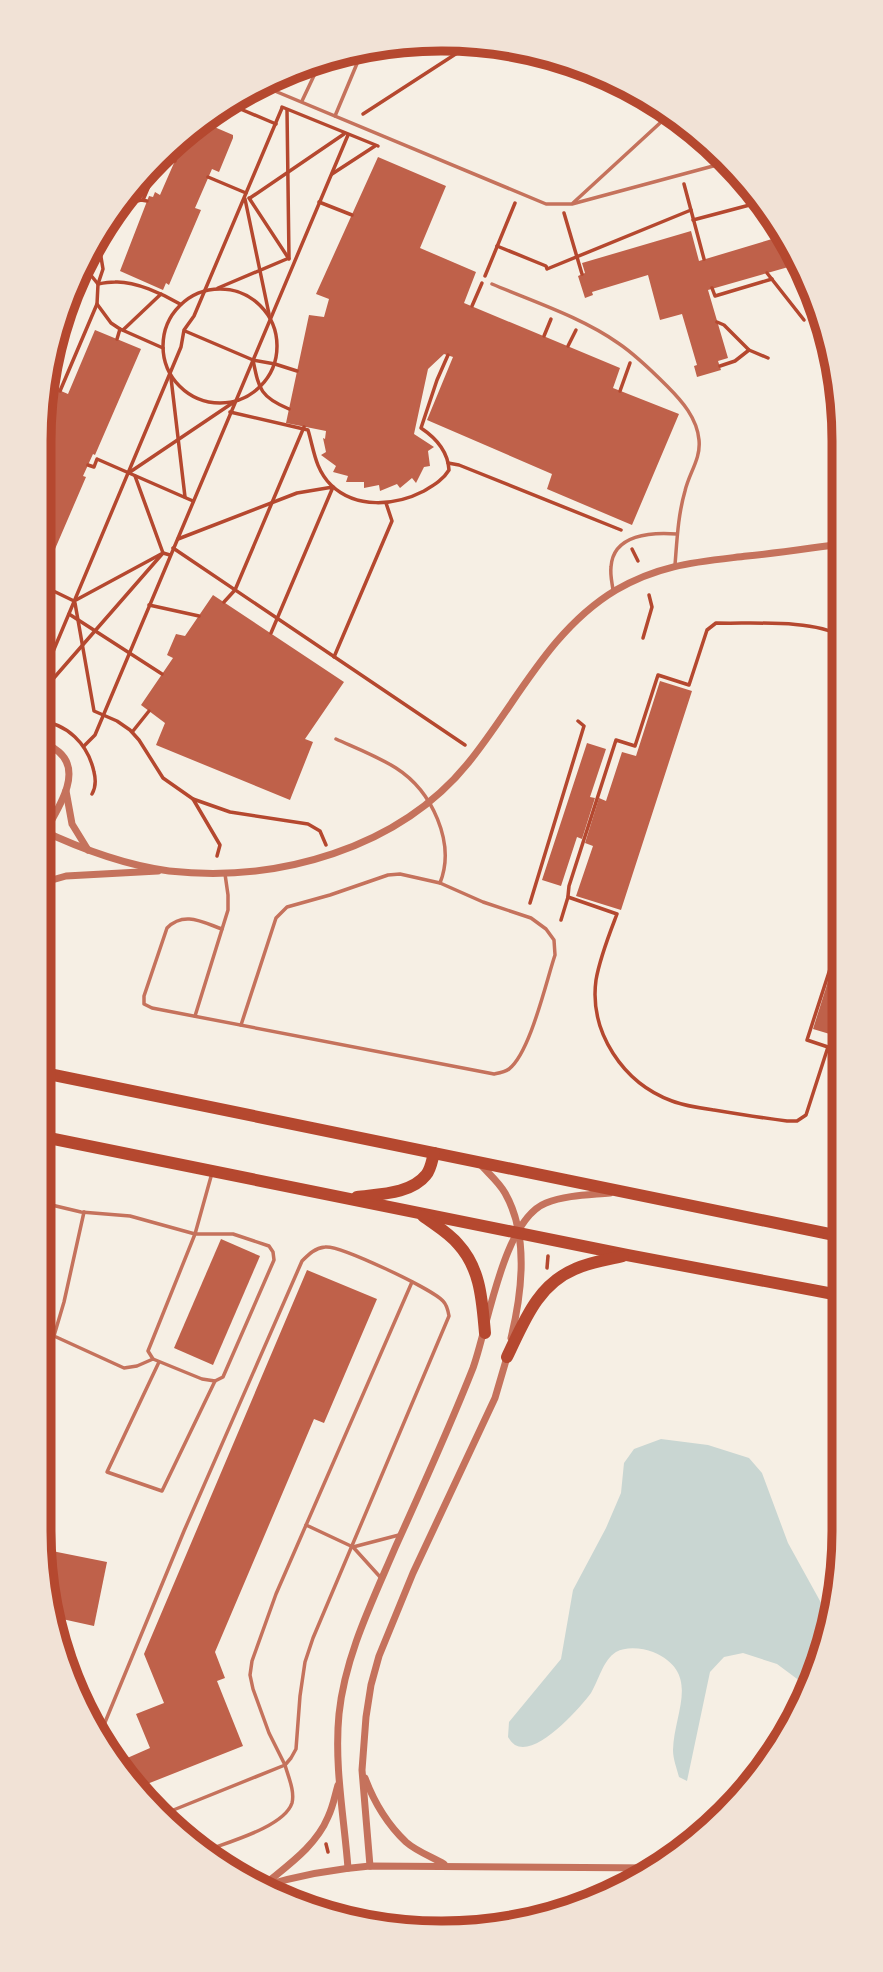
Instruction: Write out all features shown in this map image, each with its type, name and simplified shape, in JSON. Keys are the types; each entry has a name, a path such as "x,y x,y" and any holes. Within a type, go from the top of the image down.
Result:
{"highway":[{"path":"51,1075 832,1235"},
{"path":"51,1139 832,1294"},
{"path":"350,1199 405,1189 415,1184 425,1176 434,1153"},
{"path":"421,1213 458,1243 474,1268 482,1297 485,1333"},
{"path":"507,1357 530,1308 558,1277 577,1268 627,1255"}],"street":[{"path":"51,881 66,876 167,870 264,870 326,856 360,844 411,817 429,803 469,762 552,648 578,619 613,592 642,576 675,565 832,545"},
{"path":"51,747 64,757 70,768 66,791 51,815"},
{"path":"66,791 72,824 88,850"},
{"path":"51,835 106,856 167,870"},
{"path":"370,1866 362,1770 371,1685 379,1656 413,1573 495,1398 507,1357 522,1277 514,1212 504,1190 479,1162"},
{"path":"348,1868 338,1743 342,1692 349,1660 470,1376 485,1333 503,1262 529,1215 544,1204 561,1199 621,1191"},
{"path":"362,1770 372,1798 385,1818 407,1843 446,1866"},
{"path":"269,1881 298,1857 318,1835 329,1816 339,1780"},
{"path":"274,1883 299,1876 370,1866 639,1868"}],"lane":[{"path":"335,116 359,60"},
{"path":"302,101 316,71"},
{"path":"272,89 546,204 572,204 718,165"},
{"path":"572,204 663,120"},
{"path":"492,284 580,322 619,343 673,392 689,411 697,426 699,455 685,487 675,565"},
{"path":"613,592 611,566 613,556 622,544 657,532 677,534"},
{"path":"336,739 396,768 411,780 429,803 443,835 446,851 445,869 440,883"},
{"path":"195,1016 228,910 224,872"},
{"path":"222,929 182,918 174,921 167,928 144,1004 152,1008 494,1074 507,1071 517,1062 527,1042 555,955 554,940 546,929 531,918 483,902 440,883 400,874 388,875 286,907 276,918 242,1025"},
{"path":"51,1205 84,1212 130,1216 195,1234 233,1234 269,1246 274,1260 223,1377 215,1381 202,1379 153,1359 148,1351 195,1234 213,1171"},
{"path":"51,1346 64,1302 84,1212"},
{"path":"103,1726 184,1531 303,1261 316,1249 331,1247 412,1282 442,1299 449,1316 305,1662 296,1749 291,1759 285,1765 170,1811"},
{"path":"213,1848 268,1826 287,1812 292,1803 293,1793 285,1765 269,1733 253,1689 250,1675 252,1661 276,1594 412,1282"},
{"path":"54,1336 124,1368 137,1367 153,1359"},
{"path":"160,1362 107,1472 163,1491 215,1381"},
{"path":"306,1525 353,1547 382,1578"},
{"path":"353,1547 401,1534"}],"path":[{"path":"363,114 459,52"},
{"path":"238,108 276,124"},
{"path":"51,657 181,347 184,330 194,316 247,196 282,108 377,146 330,175"},
{"path":"287,110 292,260"},
{"path":"247,196 346,134"},
{"path":"84,747 95,735 346,134"},
{"path":"171,160 175,161"},
{"path":"681,175 704,259"},
{"path":"208,177 247,196 292,260"},
{"path":"132,203 145,201 154,178"},
{"path":"247,196 270,318"},
{"path":"319,202 352,215"},
{"path":"472,306 515,203"},
{"path":"561,204 582,274"},
{"path":"694,220 752,204"},
{"path":"497,246 546,266 547,269 691,210"},
{"path":"60,391 97,303 98,284 103,269 100,251"},
{"path":"235,401 213,403 182,389 164,361 165,327 180,304 194,294 292,260"},
{"path":"767,273 804,320"},
{"path":"89,274 98,284"},
{"path":"712,289 715,296 772,279"},
{"path":"98,284 114,281 128,283 161,294 180,304"},
{"path":"128,473 235,401 259,388 275,364 276,330 258,302 227,289 216,288"},
{"path":"117,339 121,330 161,294"},
{"path":"97,303 111,323 121,330 163,348"},
{"path":"544,336 555,311"},
{"path":"717,321 750,350 768,359"},
{"path":"568,346 580,322"},
{"path":"184,330 253,360 297,371"},
{"path":"720,366 736,361 750,350"},
{"path":"230,412 308,430 316,461 331,484 355,500 386,503 411,498 440,481 449,470 441,446 421,428 448,355"},
{"path":"620,391 633,355"},
{"path":"253,360 259,388 277,404 289,409"},
{"path":"170,374 185,498"},
{"path":"224,602 235,590 303,428"},
{"path":"88,465 94,467 97,459 193,501"},
{"path":"448,463 459,465 621,530"},
{"path":"135,476 163,553"},
{"path":"177,540 310,490 333,487 271,633"},
{"path":"334,657 392,521 386,503"},
{"path":"173,548 465,745"},
{"path":"632,549 638,561"},
{"path":"74,601 163,553 170,555"},
{"path":"51,681 163,553"},
{"path":"51,590 74,601"},
{"path":"643,638 652,607 649,594"},
{"path":"74,601 94,712 117,720 132,732 163,778 193,800 230,812 308,824 320,831 326,845"},
{"path":"149,605 199,616"},
{"path":"69,614 162,674"},
{"path":"561,920 616,740 635,746 658,675 689,685 707,630 716,623 805,625 832,632"},
{"path":"132,732 149,711"},
{"path":"530,903 584,726 578,721"},
{"path":"51,723 78,738 89,755 95,777 95,790 92,794"},
{"path":"193,800 220,845 217,856"},
{"path":"568,897 617,914 598,968 596,1006 599,1025 616,1058 637,1081 653,1092 686,1105 797,1121 806,1115 828,1047"},
{"path":"832,963 807,1040 832,1048"},
{"path":"326,1844 328,1852"}],"shaded area":[{"path":"661,1439 708,1445 749,1458 762,1473 788,1543 825,1609 802,1682 777,1664 743,1653 724,1657 710,1672 687,1781 679,1777 673,1753 682,1695 681,1682 677,1671 668,1661 644,1649 616,1652 604,1665 591,1693 557,1730 546,1738 524,1747 515,1745 508,1737 509,1722 561,1659 573,1590 606,1528 621,1493 624,1463 634,1449"}],"building":[{"path":"212,126 233,135 233,138 219,172 212,169 195,208 201,210 169,285 166,283 163,290 120,271 149,196 153,197 155,192 160,195 176,155 204,131 209,132"},
{"path":"378,157 446,186 420,248 476,272 464,303 620,368 613,388 679,414 632,525 547,489 552,474 427,420 453,357 444,354 428,369 414,434 434,447 428,451 430,466 424,467 416,483 412,478 400,488 397,484 380,491 379,485 364,488 364,482 346,482 348,476 333,472 336,466 321,455 326,452 323,438 325,439 326,431 286,423 309,315 324,317 329,299 316,294"},
{"path":"691,231 699,261 775,238 791,266 708,290 728,358 718,361 721,370 697,377 694,366 697,365 682,314 660,320 648,275 592,292 593,295 585,298 578,276 585,273 582,263"},
{"path":"95,330 141,349 95,455 93,454 83,476 86,477 55,549 51,547 51,442 54,388 68,394"},
{"path":"213,595 344,682 305,739 313,742 290,800 156,745 165,723 141,705 173,658 167,655 176,634 185,636"},
{"path":"660,681 692,691 621,910 576,896 593,846 585,843 599,798 606,801 622,752 636,756"},
{"path":"587,743 606,749 590,797 595,798 582,839 577,837 561,886 542,880"},
{"path":"832,969 832,1035 813,1029"},
{"path":"221,1239 260,1256 213,1365 174,1348"},
{"path":"307,1270 377,1299 324,1423 314,1419 215,1652 225,1678 217,1681 243,1746 145,1785 125,1759 150,1748 136,1714 164,1703 144,1654"},
{"path":"52,1551 107,1562 94,1626 61,1619"}]}
